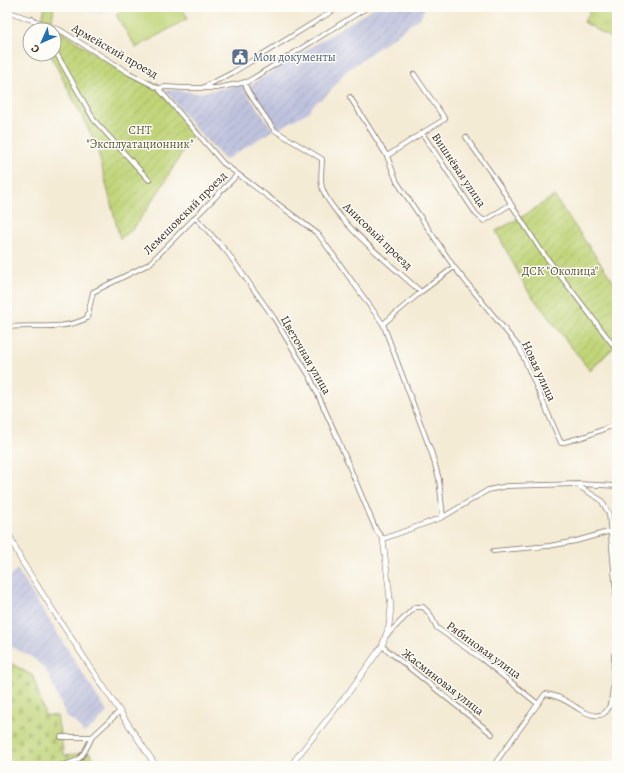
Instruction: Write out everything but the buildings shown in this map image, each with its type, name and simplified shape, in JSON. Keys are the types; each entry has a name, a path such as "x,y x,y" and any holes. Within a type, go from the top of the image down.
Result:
{"street":[{"name":"Армейский проезд","path":"7,11 60,30 128,73 158,88 201,88 232,73 339,7"},
{"path":"201,88 217,88 244,82 277,64 368,7"},
{"path":"61,62 94,120 149,180"},
{"name":"Вишнёвая улица","path":"387,156 445,119 414,74"},
{"name":"Анисовый проезд","path":"244,82 249,93 274,130 322,159 322,187 336,210 371,246 421,292"},
{"path":"158,88 215,155 237,175 284,207 318,234 383,324 432,454 440,486 443,517"},
{"name":"Новая улица","path":"350,97 387,156 397,182 454,267 519,347 561,442 586,436 617,424"},
{"name":"Вишнёвая улица","path":"422,133 476,214 484,221 511,204 500,182 493,176 466,137"},
{"name":"Лемешовский проезд","path":"7,327 60,326 77,323 87,318 93,292 149,264 237,175"},
{"path":"511,204 540,248 617,350"},
{"name":"Цветочная улица","path":"196,218 227,252 274,318 307,372 337,436 376,530 383,539"},
{"path":"383,324 454,267"},
{"path":"579,484 580,487 595,495 604,504 609,514 617,605"},
{"path":"290,766 349,692 382,646 387,635 390,607 383,539 443,517 488,490 507,486 579,484 617,486"},
{"path":"7,530 21,560 119,712 156,766"},
{"path":"493,551 549,546 576,541 611,531"},
{"name":"Рябиновая улица","path":"387,635 415,607 423,607 430,614 437,628 482,659 538,704"},
{"name":"Жасминовая улица","path":"382,646 492,734"},
{"path":"493,766 545,694 550,694 561,698 588,715 600,717 605,714 608,711 611,701 614,655 617,651"},
{"path":"58,766 73,763 79,760 92,736 119,712"},
{"path":"61,737 92,736"}],"shaded area":[{"path":"66,7 110,7 101,13"},
{"path":"375,7 425,7 421,17 345,72 328,94 315,103 308,112 278,129 249,86"},
{"path":"241,85 273,130 225,160 194,127 166,91 169,89 197,93"},
{"path":"17,569 107,712 97,723 84,733 74,721 67,718 48,674 43,667 33,658 7,644 7,580"}],"green space":[{"path":"45,7 54,7 52,20 42,18"},
{"path":"128,7 181,7 188,18 136,48 116,15"},
{"path":"592,7 617,7 617,42 584,22"},
{"name":"СНТ \"Эксплуатационник\"","path":"62,32 128,76 158,89 194,132 161,188 133,229 120,239 96,144 54,62 62,62"},
{"name":"ДСК \"Околица\"","path":"554,196 617,287 617,344 590,371 528,291 496,231 525,215"},
{"path":"7,661 33,676 45,715 57,716 64,755 90,753 97,766 7,766"}],"place":[{"name":"Мои документы","path":"240,57"}]}
